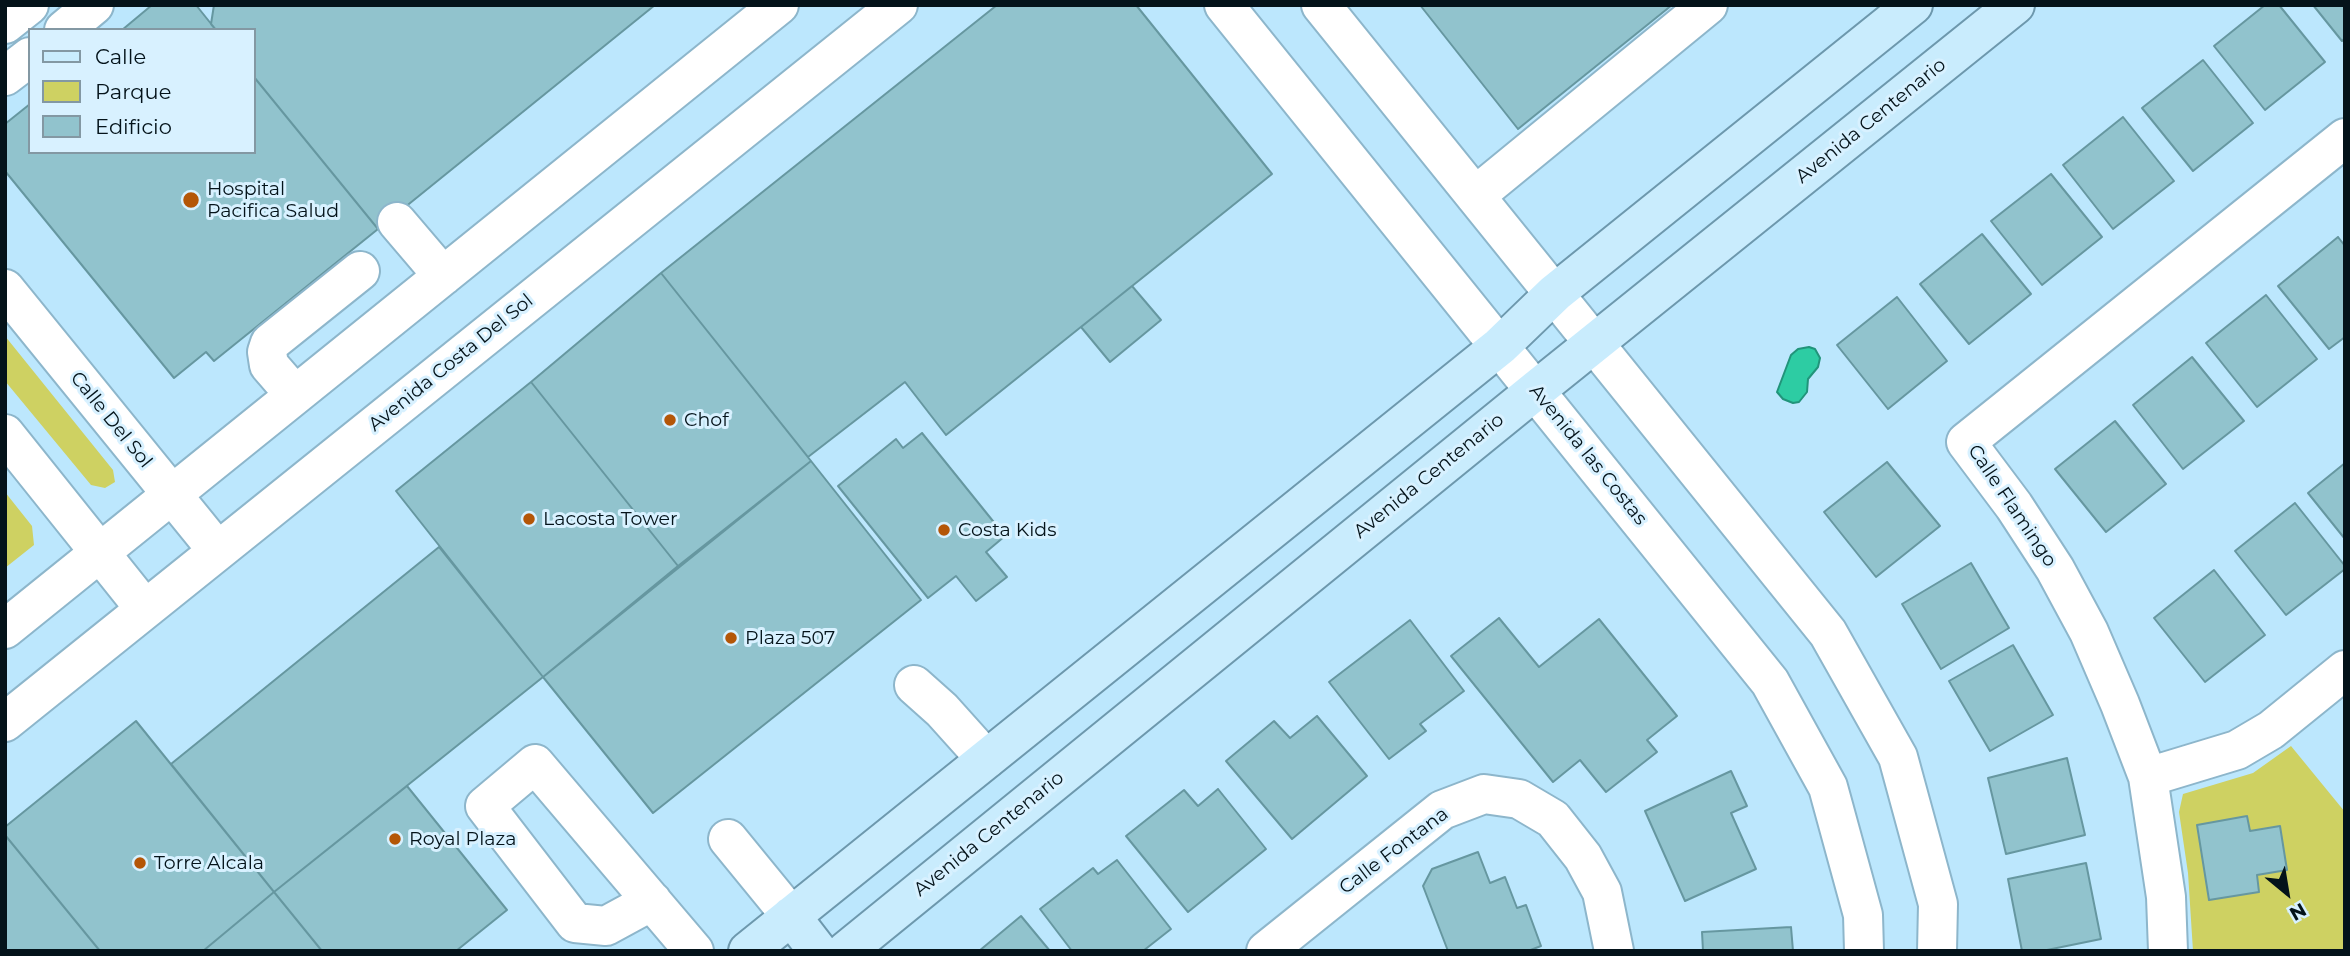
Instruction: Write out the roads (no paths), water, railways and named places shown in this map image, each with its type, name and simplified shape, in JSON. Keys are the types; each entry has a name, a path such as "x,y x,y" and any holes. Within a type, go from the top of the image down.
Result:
{"main road":[{"name":"Avenida Centenario","path":"846,951 2015,5"},
{"path":"748,951 1500,345 1555,293 1901,9"},
{"path":"791,916 818,951"}],"street":[{"path":"5,24 29,5"},
{"path":"66,28 94,5"},
{"name":"Avenida Costa Del Sol","path":"5,722 898,5"},
{"name":"Avenida las Costas","path":"1224,5 1770,682 1828,786 1863,915 1864,951"},
{"path":"1321,5 1828,633 1898,757 1938,904 1937,951"},
{"path":"1475,196 1708,5"},
{"path":"5,629 771,8"},
{"path":"5,76 28,59"},
{"name":"Calle Flamingo","path":"2168,951 2166,897 2148,778 2120,704 2089,632 2056,569 2014,506 1966,442 2345,138"},
{"path":"397,222 443,276"},
{"path":"295,395 269,365 267,352 270,343 355,265 395,315"},
{"name":"Calle Del Sol","path":"5,289 217,550"},
{"path":"5,434 145,609"},
{"path":"2148,778 2237,750 2271,730 2345,670"},
{"path":"914,685 942,710 986,759"},
{"name":"Calle Fontana","path":"1266,951 1443,810 1484,794 1519,799 1553,819 1583,857 1602,892 1614,951"},
{"path":"728,839 791,916"},
{"path":"652,901 694,951"}],"place":[{"name":"Hospital Pacifica Salud","path":"191,200"},
{"name":"Chof","path":"670,420"},
{"name":"Lacosta Tower","path":"529,519"},
{"name":"Costa Kids","path":"944,530"},
{"name":"Plaza 507","path":"731,638"},
{"name":"Royal Plaza","path":"395,839"},
{"name":"Torre Alcala","path":"140,863"}]}
